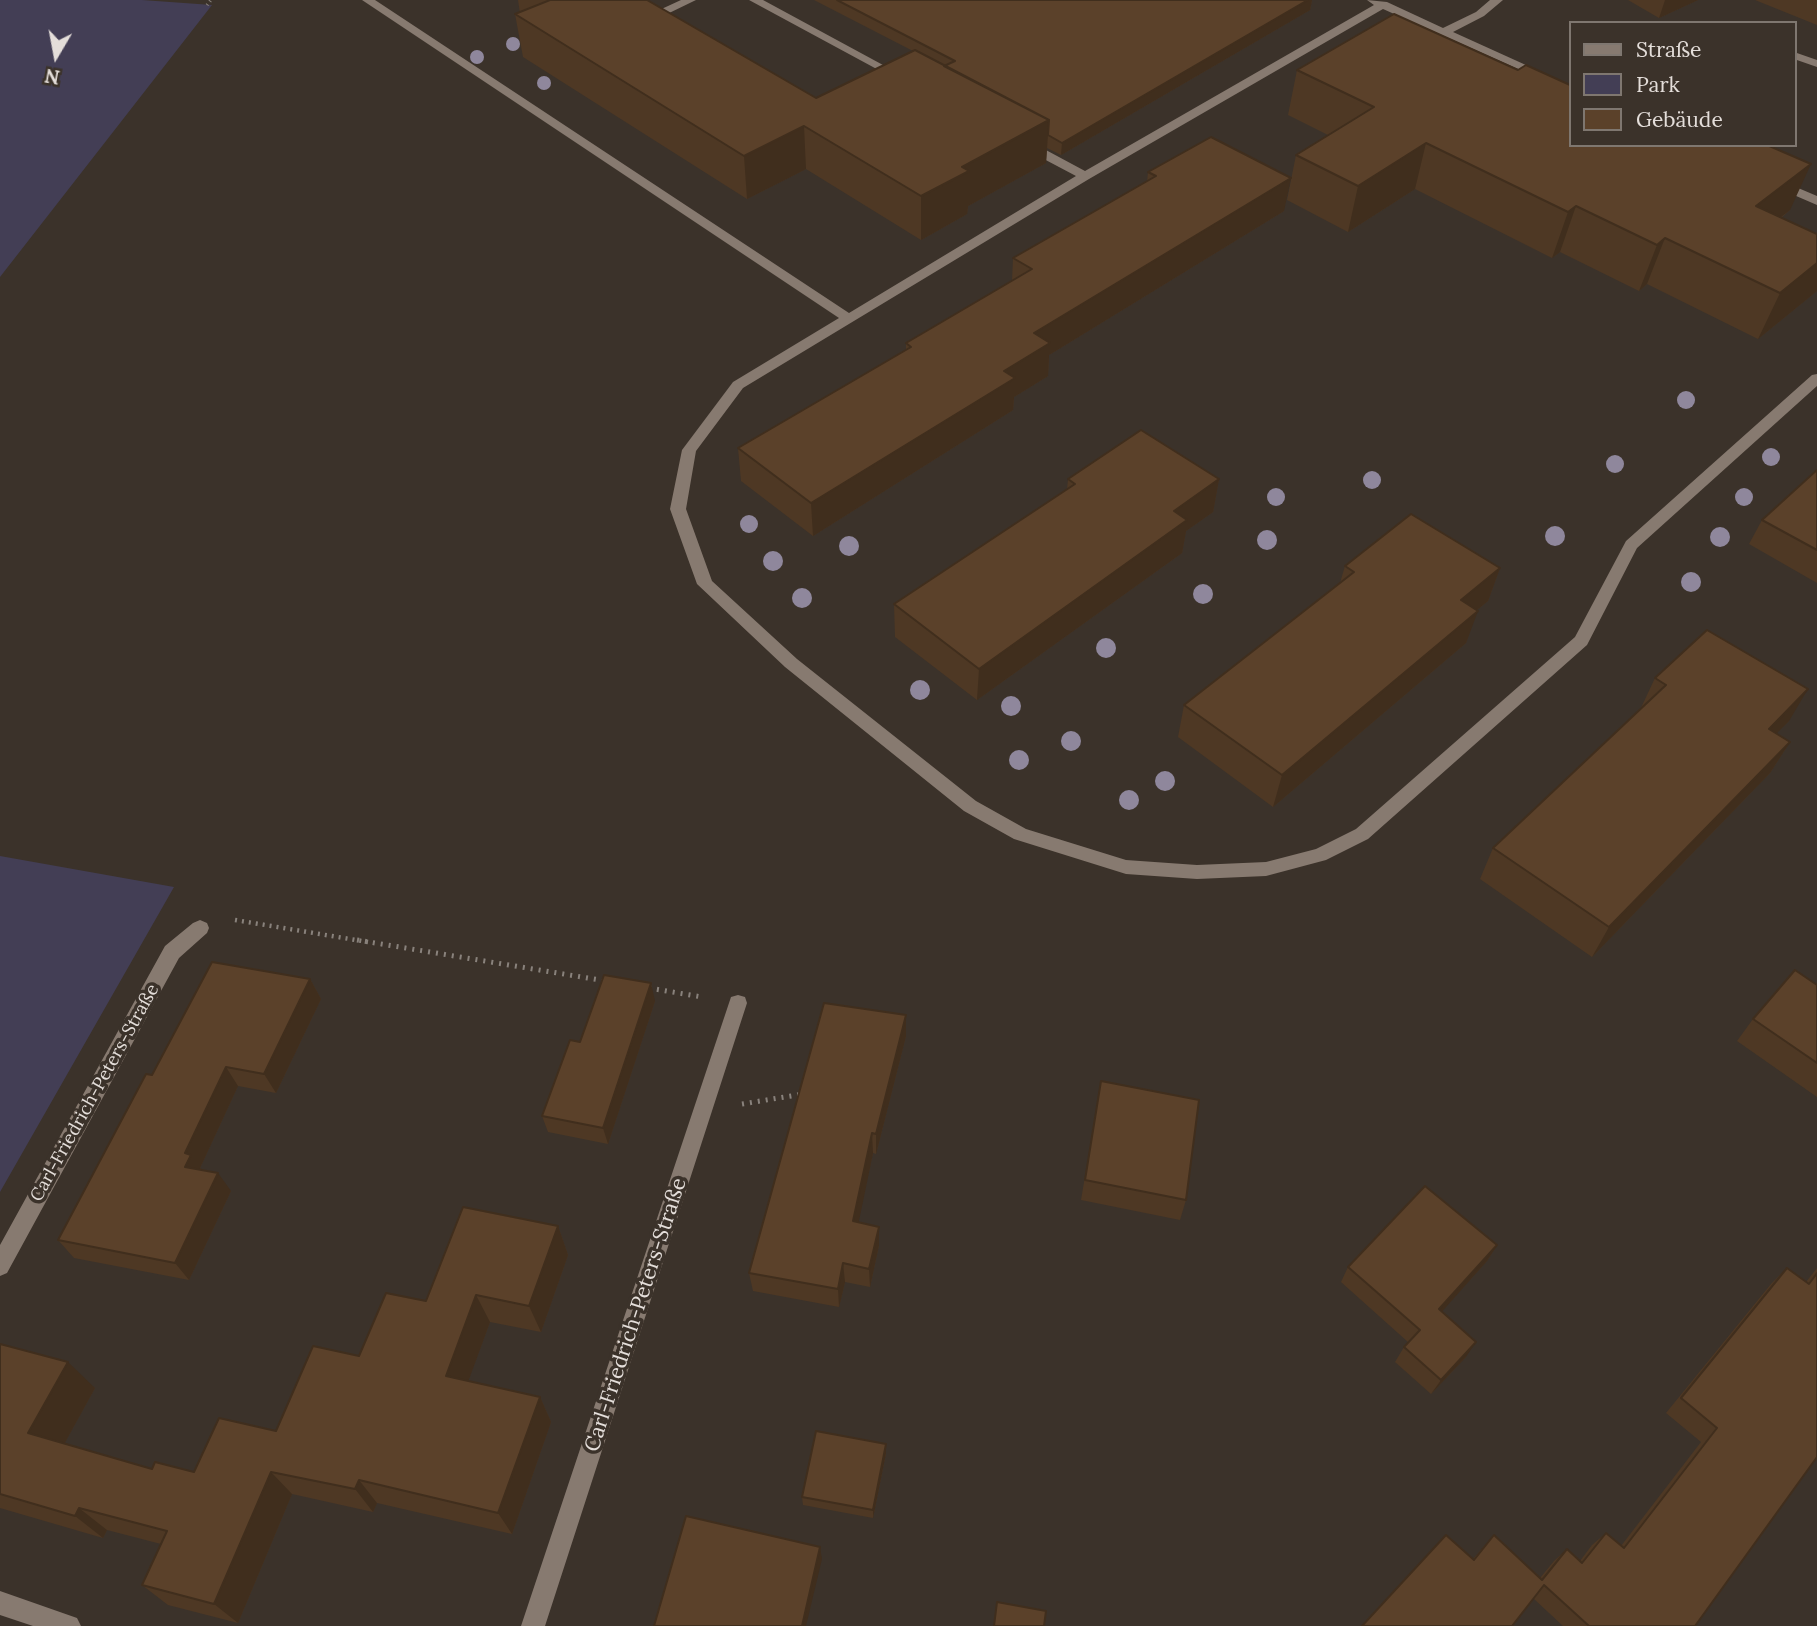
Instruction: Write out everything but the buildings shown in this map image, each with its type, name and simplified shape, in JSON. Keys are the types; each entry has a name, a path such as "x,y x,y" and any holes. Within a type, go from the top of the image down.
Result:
{"street":[{"path":"368,0 846,317"},
{"path":"665,31 653,24 659,14 691,0"},
{"path":"755,0 904,84"},
{"path":"1443,32 1480,14 1497,0"},
{"path":"1568,88 1378,2 846,317 738,385 689,450 678,509 705,584 790,663 970,806 1020,834 1126,867 1185,872 1266,869 1320,855 1362,834 1581,642 1631,545 1817,378"},
{"path":"1796,56 1817,64"},
{"path":"1013,137 1085,176"},
{"path":"1768,178 1817,201"},
{"name":"Carl-Friedrich-Peters-Straße","path":"0,1266 172,952 200,928"},
{"name":"Carl-Friedrich-Peters-Straße","path":"533,1626 738,1003"},
{"path":"0,1603 69,1626"}],"path":[{"path":"207,5 211,0"},
{"path":"200,928 231,919 615,983"},
{"path":"642,987 738,1003"},
{"path":"703,1111 807,1093"}],"green space":[{"path":"0,0 142,0 212,5 0,277"},
{"path":"0,856 174,887 0,1192"}]}
